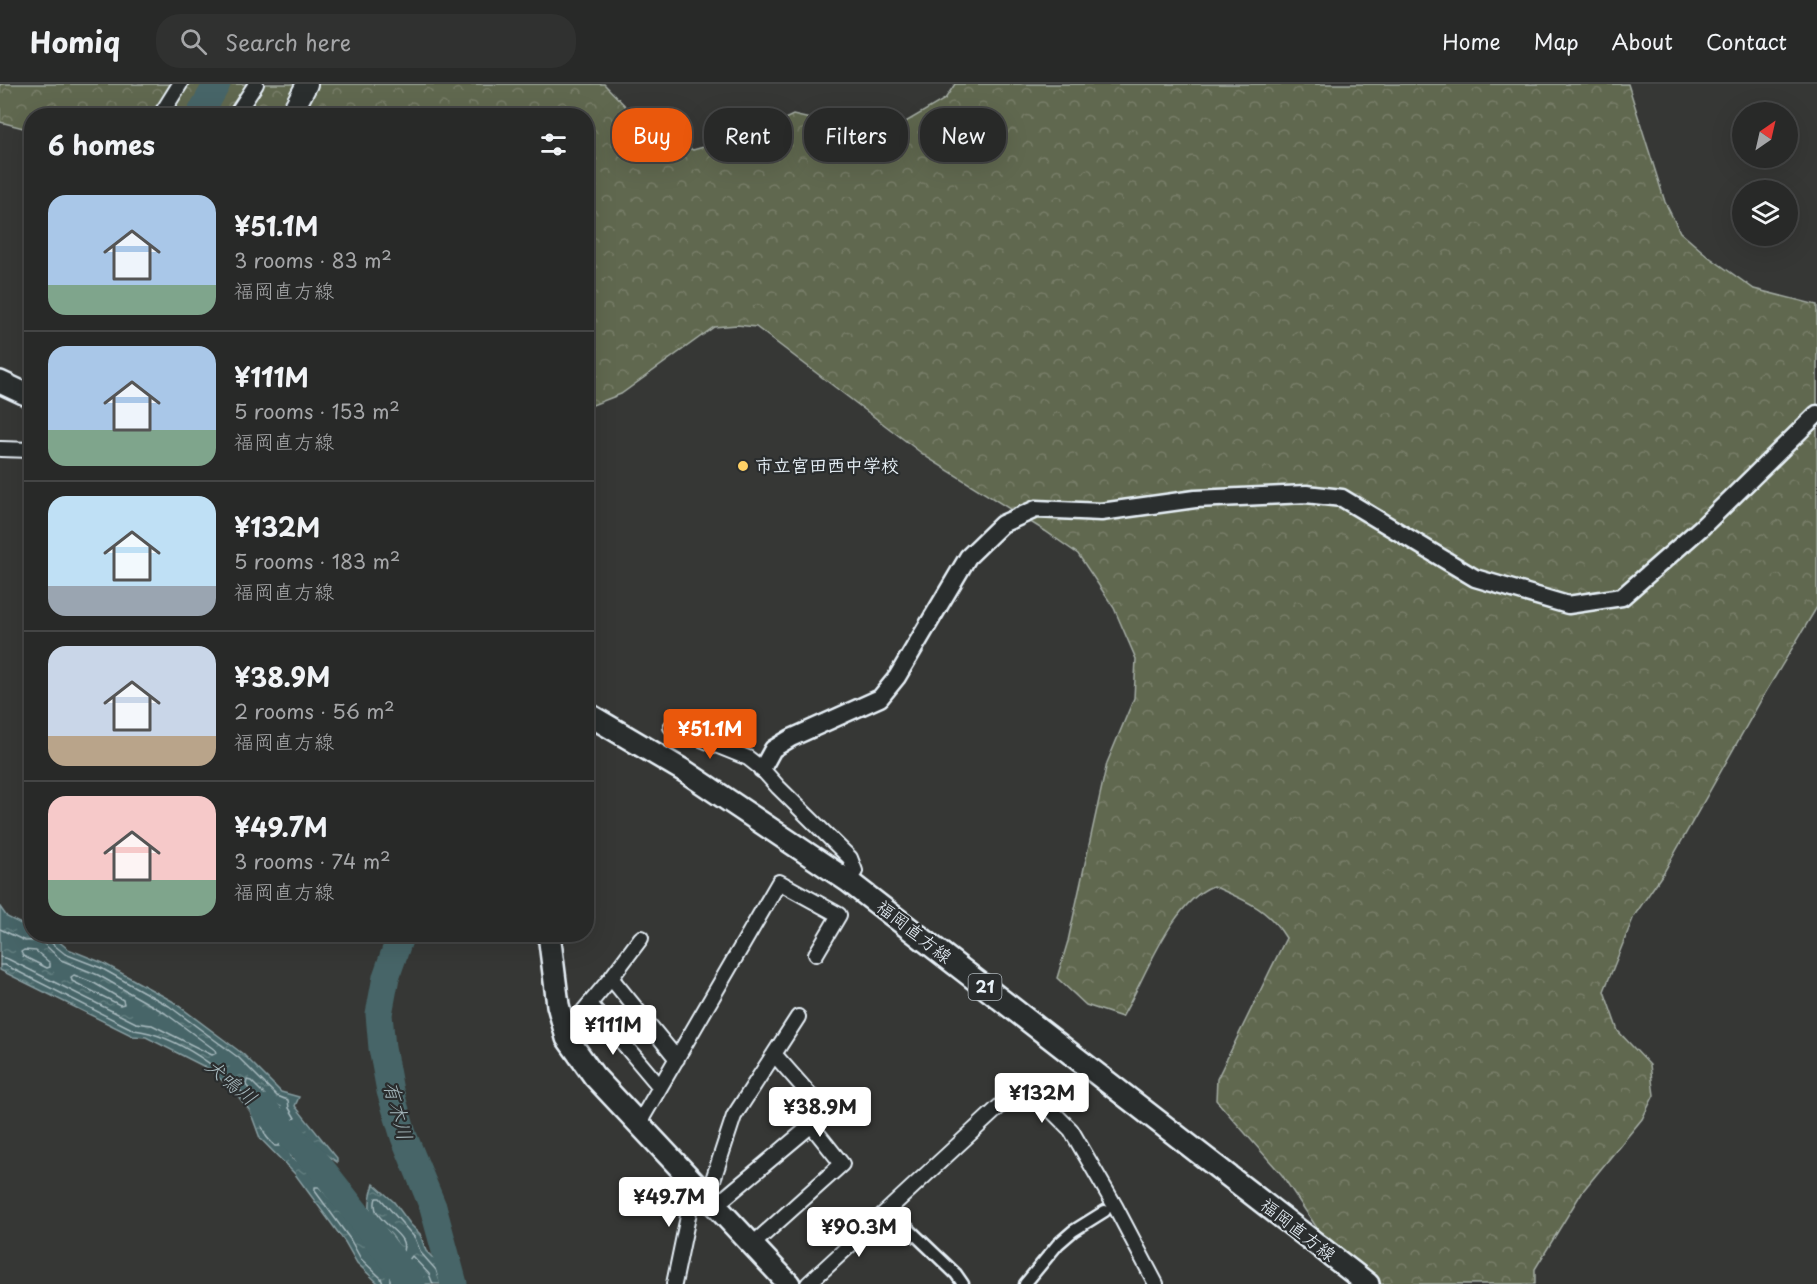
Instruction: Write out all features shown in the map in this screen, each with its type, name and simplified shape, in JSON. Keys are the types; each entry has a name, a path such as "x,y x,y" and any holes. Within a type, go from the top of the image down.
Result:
{"main road":[{"path":"294,108 307,84"},
{"path":"0,382 24,393"},
{"name":"福岡直方線","path":"594,718 686,772 848,881 1368,1284"},
{"path":"550,942 558,1005 567,1038 594,1077 789,1284"}],"street":[{"path":"165,108 180,84"},
{"path":"240,108 256,84"},
{"path":"762,769 773,749 791,738 880,698 897,678 968,557 1002,524 1036,509 1101,512 1195,499 1306,494 1342,498 1475,578 1568,605 1622,597 1702,527 1817,414"},
{"path":"0,449 24,450"},
{"path":"671,727 748,758 762,769 850,858 855,871 848,881"},
{"path":"638,1125 779,882 839,915 816,954"},
{"path":"566,1032 641,938"},
{"path":"611,978 677,1059"},
{"path":"590,1004 660,1087"},
{"path":"708,1199 734,1116 798,1017"},
{"path":"674,1284 691,1202 708,1199 826,1113 774,1054"},
{"path":"808,1284 1014,1093 1025,1087 1071,1130 1110,1208 1156,1284"},
{"path":"752,1245 842,1164 811,1125"},
{"path":"1024,1284 1058,1244 1073,1231 1110,1208"},
{"path":"888,1209 956,1274 963,1284"}],"green space":[{"path":"0,84 604,84 627,108 612,108 612,162 692,162 692,150 704,147 704,162 792,162 793,115 804,118 804,162 908,162 908,121 920,114 920,162 1006,162 1006,108 930,108 945,99 955,84 1628,84 1665,202 1680,232 1709,257 1754,289 1817,305 1817,607 1764,695 1664,872 1634,916 1604,991 1618,1031 1650,1065 1654,1095 1642,1119 1582,1192 1535,1269 1535,1284 1354,1284 1282,1175 1216,1100 1217,1079 1286,938 1271,919 1254,906 1213,886 1198,895 1184,908 1160,943 1122,1017 1086,1005 1057,978 1068,941 1107,763 1134,698 1136,659 1114,608 1078,554 928,458 756,327 737,325 714,327 621,394 594,404 594,108 24,108 24,128 0,122"}],"water":[{"path":"0,907 7,917 24,926 24,942 60,942 68,949 103,963 172,1001 243,1054 281,1092 299,1097 295,1106 337,1158 337,1162 316,1147 309,1137 291,1126 286,1143 292,1159 303,1163 332,1191 390,1261 399,1248 394,1238 372,1216 370,1198 374,1184 394,1202 420,1234 426,1251 442,1267 448,1284 379,1284 357,1263 345,1242 295,1174 260,1138 250,1111 233,1090 209,1069 146,1037 133,1036 0,970"}],"waterway":[{"name":"有木川","path":"204,108 217,84"},
{"name":"有木川","path":"398,942 386,977 379,1014 382,1048 390,1091 404,1137 433,1207 454,1284"},
{"name":"犬鳴川","path":"263,1108 319,1165 412,1284"}],"place":[{"name":"市立宮田西中学校","path":"743,466"}]}
